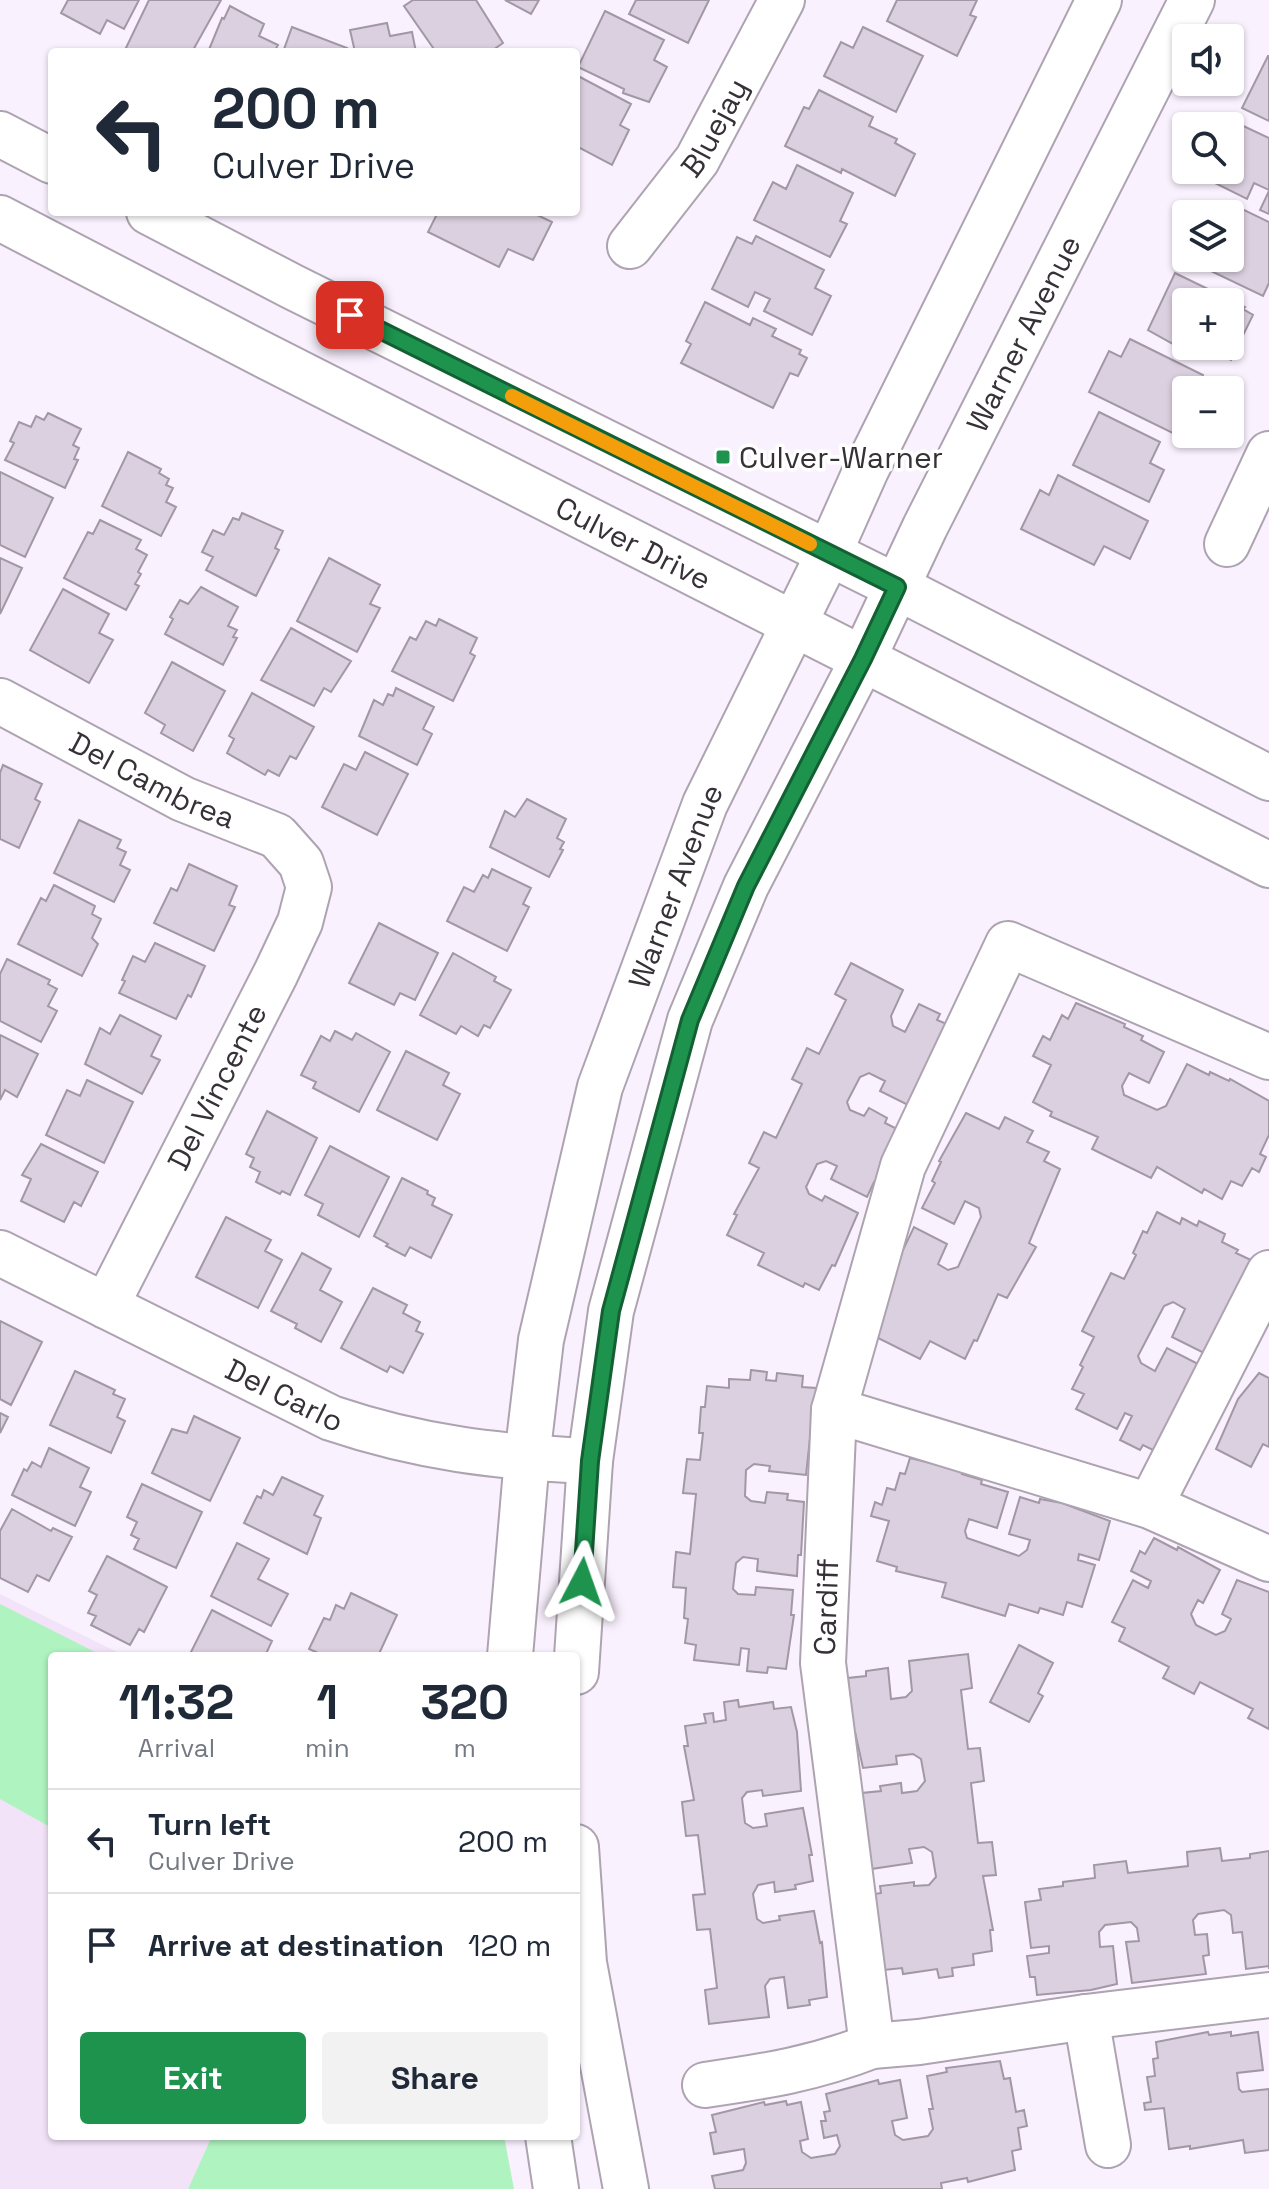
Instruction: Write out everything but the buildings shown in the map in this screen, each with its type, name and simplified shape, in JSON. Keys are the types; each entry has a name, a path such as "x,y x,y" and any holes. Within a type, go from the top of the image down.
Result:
{"street":[{"name":"Bluejay","path":"630,246 697,160 782,0"},
{"name":"Warner Avenue","path":"510,1652 541,1340 600,1087 705,804 829,553 866,470 1099,0"},
{"name":"Warner Avenue","path":"577,1652 590,1461 611,1311 690,1020 746,886 863,659 925,527 1192,0"},
{"path":"0,134 48,159"},
{"path":"157,216 293,287 897,587 1269,778"},
{"name":"Culver Drive","path":"0,218 269,358 1269,865"},
{"path":"1227,544 1269,454"},
{"name":"Del Cambrea","path":"0,701 183,799 277,836 301,863"},
{"name":"Del Vincente","path":"106,1306 300,922 309,887 301,863"},
{"name":"Cardiff","path":"872,2046 823,1663 834,1410 903,1166 1008,944 1269,1057"},
{"name":"Del Carlo","path":"0,1253 331,1418 401,1440 446,1449 590,1461"},
{"path":"1150,1506 1269,1273"},
{"path":"834,1410 1150,1506 1269,1559"},
{"path":"580,1905 584,1963 626,2189"},
{"path":"705,2085 789,2073 872,2046 1269,1995"},
{"path":"1086,2017 1108,2145"},
{"path":"549,2140 556,2189"}],"shaded area":[{"path":"0,1594 117,1652 48,1652 48,2140 210,2140 188,2189 0,2189"}],"green space":[{"path":"0,1604 95,1652 48,1652 48,1826 0,1799"},
{"path":"210,2140 505,2140 514,2189 188,2189"}],"slow traffic":[{"path":"512,396 810,544"}],"place":[{"name":"Culver-Warner","path":"723,457"}],"route":[{"path":"350,315 897,587 746,886 690,1020 611,1311 590,1461 582,1582"}]}
